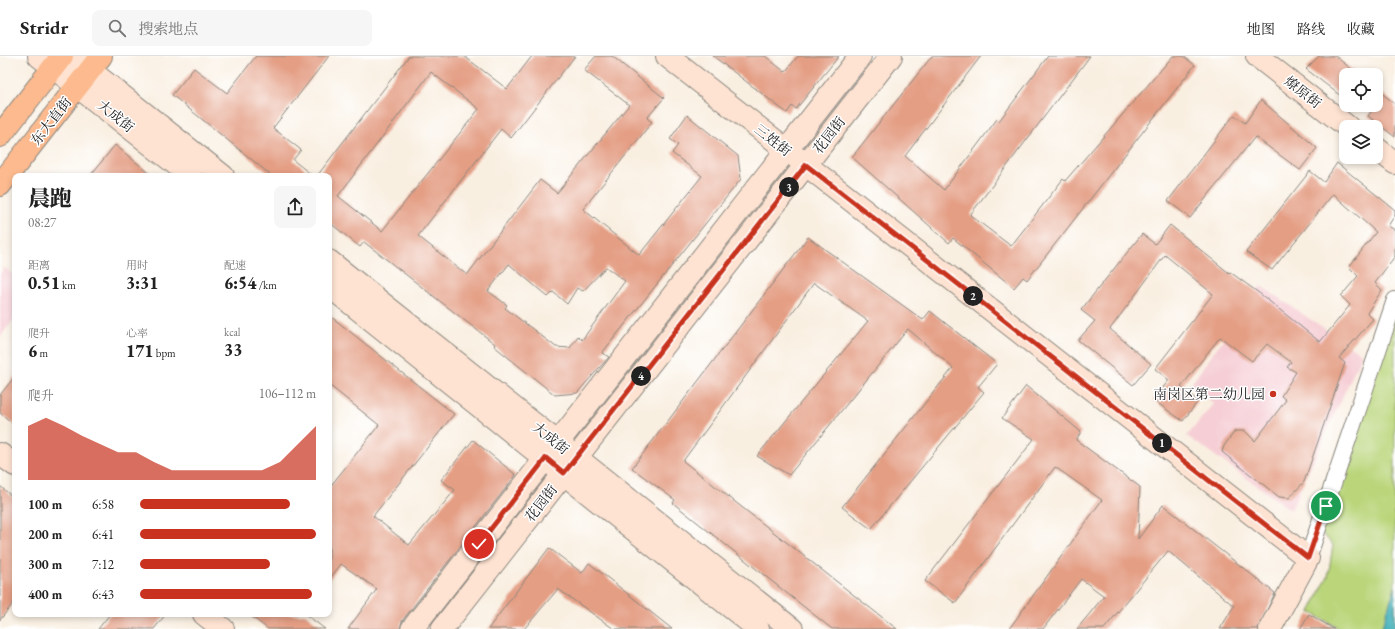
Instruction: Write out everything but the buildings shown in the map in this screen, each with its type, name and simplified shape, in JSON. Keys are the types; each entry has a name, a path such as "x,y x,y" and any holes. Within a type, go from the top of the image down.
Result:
{"main road":[{"name":"大成街","path":"72,56 219,173"},
{"name":"三姓街","path":"667,56 1308,558"},
{"name":"花园街","path":"412,629 860,56"},
{"name":"花园街","path":"442,629 891,56"},
{"name":"燎原街","path":"1257,56 1339,120"},
{"name":"大成街","path":"52,60 90,71 188,173"},
{"path":"0,136 52,60"},
{"name":"东大直街","path":"0,185 90,71"},
{"path":"1383,154 1395,163"},
{"name":"大成街","path":"332,264 570,466 758,629"},
{"name":"大成街","path":"332,288 552,451"},
{"path":"0,454 12,463"},
{"name":"大成街","path":"570,466 792,629"},
{"path":"1270,629 1308,558"},
{"path":"208,617 223,629"}],"street":[{"path":"1308,558 1395,300"}],"shaded area":[{"path":"5,268 12,274 12,322 0,337 0,274"},
{"name":"南岗区第二幼儿园","path":"1261,286 1362,354 1291,510 1187,436 1213,404 1191,384"}],"green space":[{"path":"1395,308 1395,629 1340,629 1310,612 1328,576 1333,545 1310,520"}],"water":[{"path":"1395,587 1395,629 1381,629"}],"place":[{"name":"南岗区第二幼儿园","path":"1273,394"}],"route":[{"path":"479,544 546,458 564,473 806,165 1308,558 1326,506"}]}
